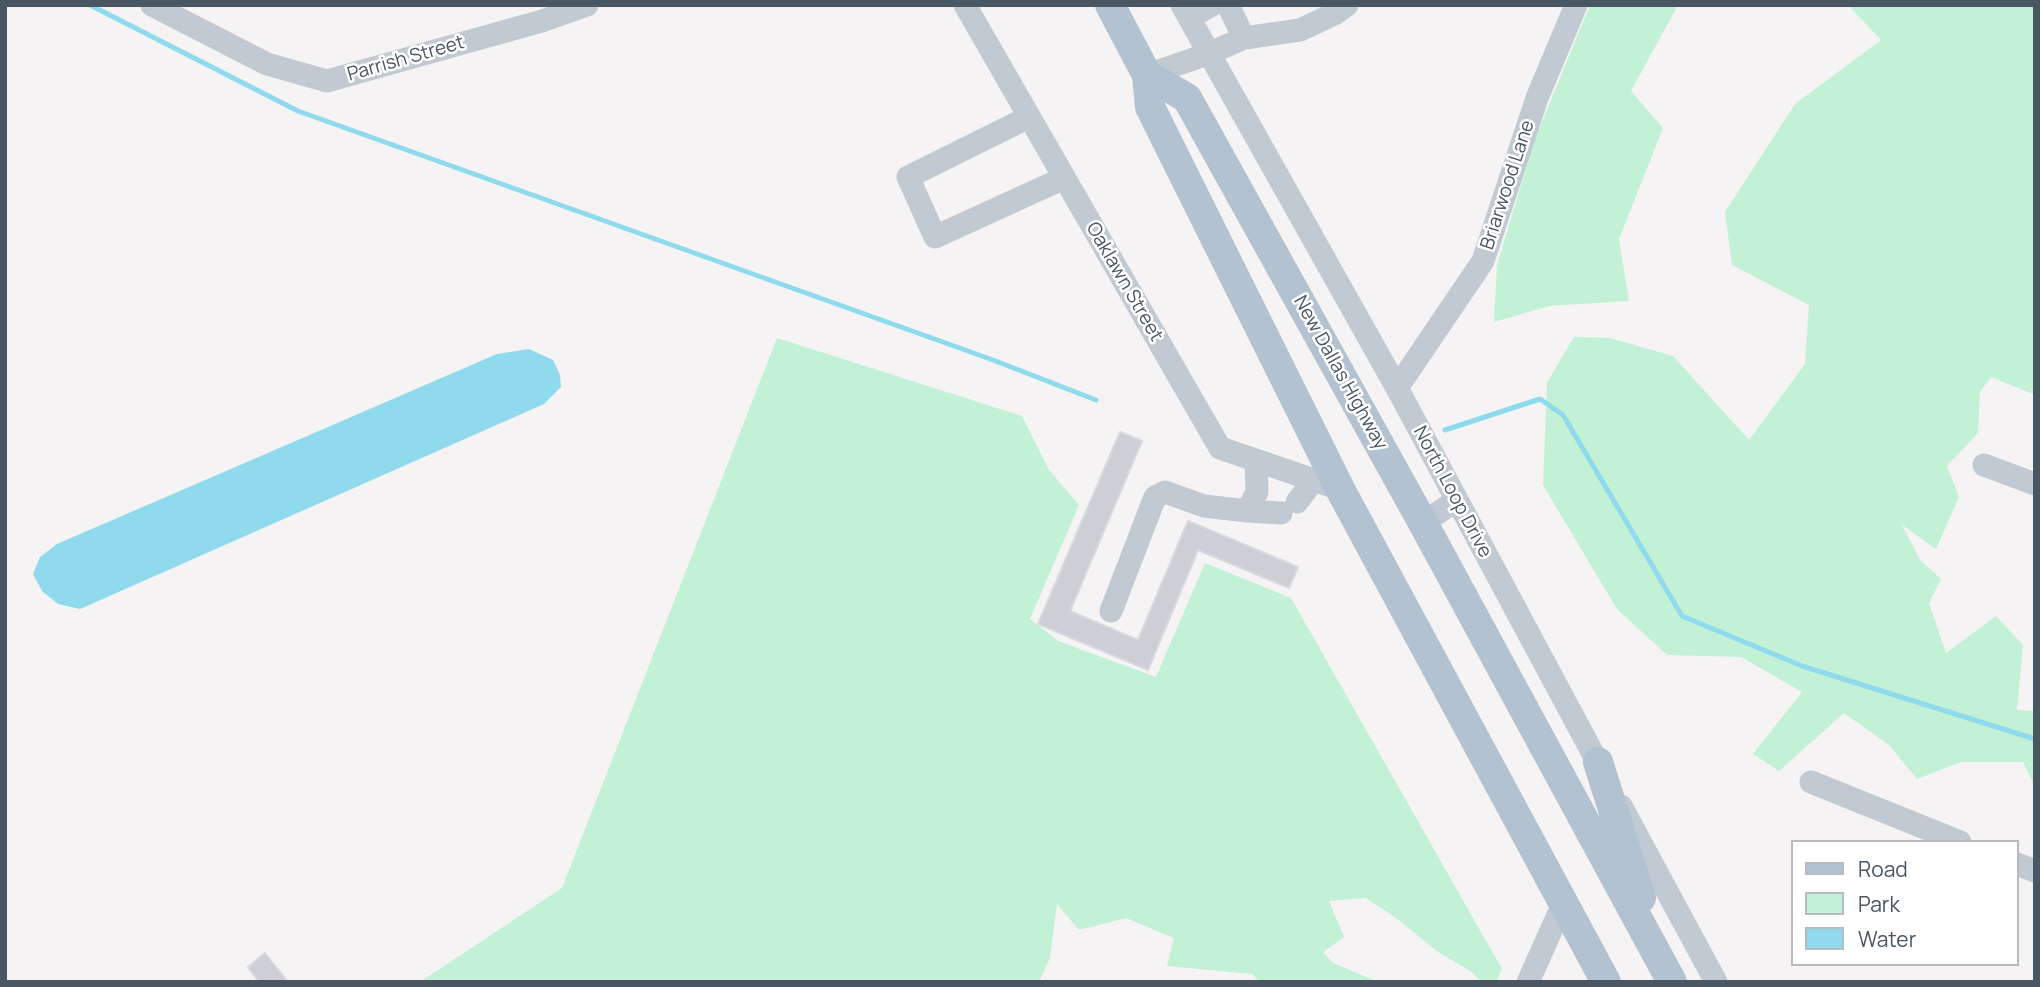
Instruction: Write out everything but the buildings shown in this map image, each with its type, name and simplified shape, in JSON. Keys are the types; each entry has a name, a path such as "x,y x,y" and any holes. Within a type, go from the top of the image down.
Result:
{"main road":[{"path":"1110,5 1147,75 1150,107 1260,330 1327,485 1606,982"},
{"name":"New Dallas Highway","path":"1147,75 1187,98 1423,523 1667,973"},
{"path":"1598,762 1667,973"}],"street":[{"name":"Parrish Street","path":"152,5 267,65 327,81 542,21 587,5"},
{"name":"Oaklawn Street","path":"965,5 1220,448 1327,485"},
{"path":"1185,12 1213,5"},
{"path":"1228,5 1244,38"},
{"path":"1147,75 1208,54 1244,38 1300,30 1347,5"},
{"name":"Briarwood Lane","path":"1396,388 1483,261 1537,98 1577,5"},
{"name":"North Loop Drive","path":"1185,12 1396,388 1716,982"},
{"path":"1029,117 908,177 935,237 1064,178"},
{"path":"1247,511 1257,492 1256,461"},
{"path":"1983,465 2035,484"},
{"path":"1111,611 1155,497 1165,492 1204,506 1247,511 1289,508 1327,485"},
{"path":"1423,523 1457,500"},
{"path":"1811,782 1955,840"},
{"path":"1528,982 1563,904"}],"green space":[{"path":"1590,5 1678,5 1631,91 1663,128 1619,239 1629,301 1549,306 1494,322 1497,265 1535,139"},
{"path":"1848,5 2035,5 2035,395 1991,377 1980,392 1978,433 1947,466 1959,497 1936,549 1902,525 1920,560 1941,579 1929,603 1946,653 1996,616 2023,645 2017,710 2035,711 2035,787 2023,762 1961,762 1917,779 1889,745 1844,713 1779,771 1753,754 1802,692 1741,657 1667,655 1617,609 1543,485 1547,383 1574,337 1610,338 1673,356 1749,440 1805,364 1809,305 1732,265 1725,212 1795,104 1881,40"},
{"path":"777,338 1022,416 1049,470 1079,505 1030,619 1058,641 1156,677 1205,563 1291,598 1502,969 1496,982 1481,982 1472,972 1438,952 1366,898 1329,901 1344,937 1323,952 1333,963 1378,982 1260,982 1252,974 1167,966 1174,938 1126,918 1079,930 1057,904 1050,958 1039,982 420,982 562,888"}],"water":[{"path":"529,349 553,360 560,375 561,387 544,404 80,609 58,604 42,591 33,574 40,557 57,544 497,354"}],"waterway":[{"path":"90,5 298,111 993,360 1096,400"},
{"path":"1445,430 1540,399 1563,415 1682,616 1802,666 2035,739"}]}
